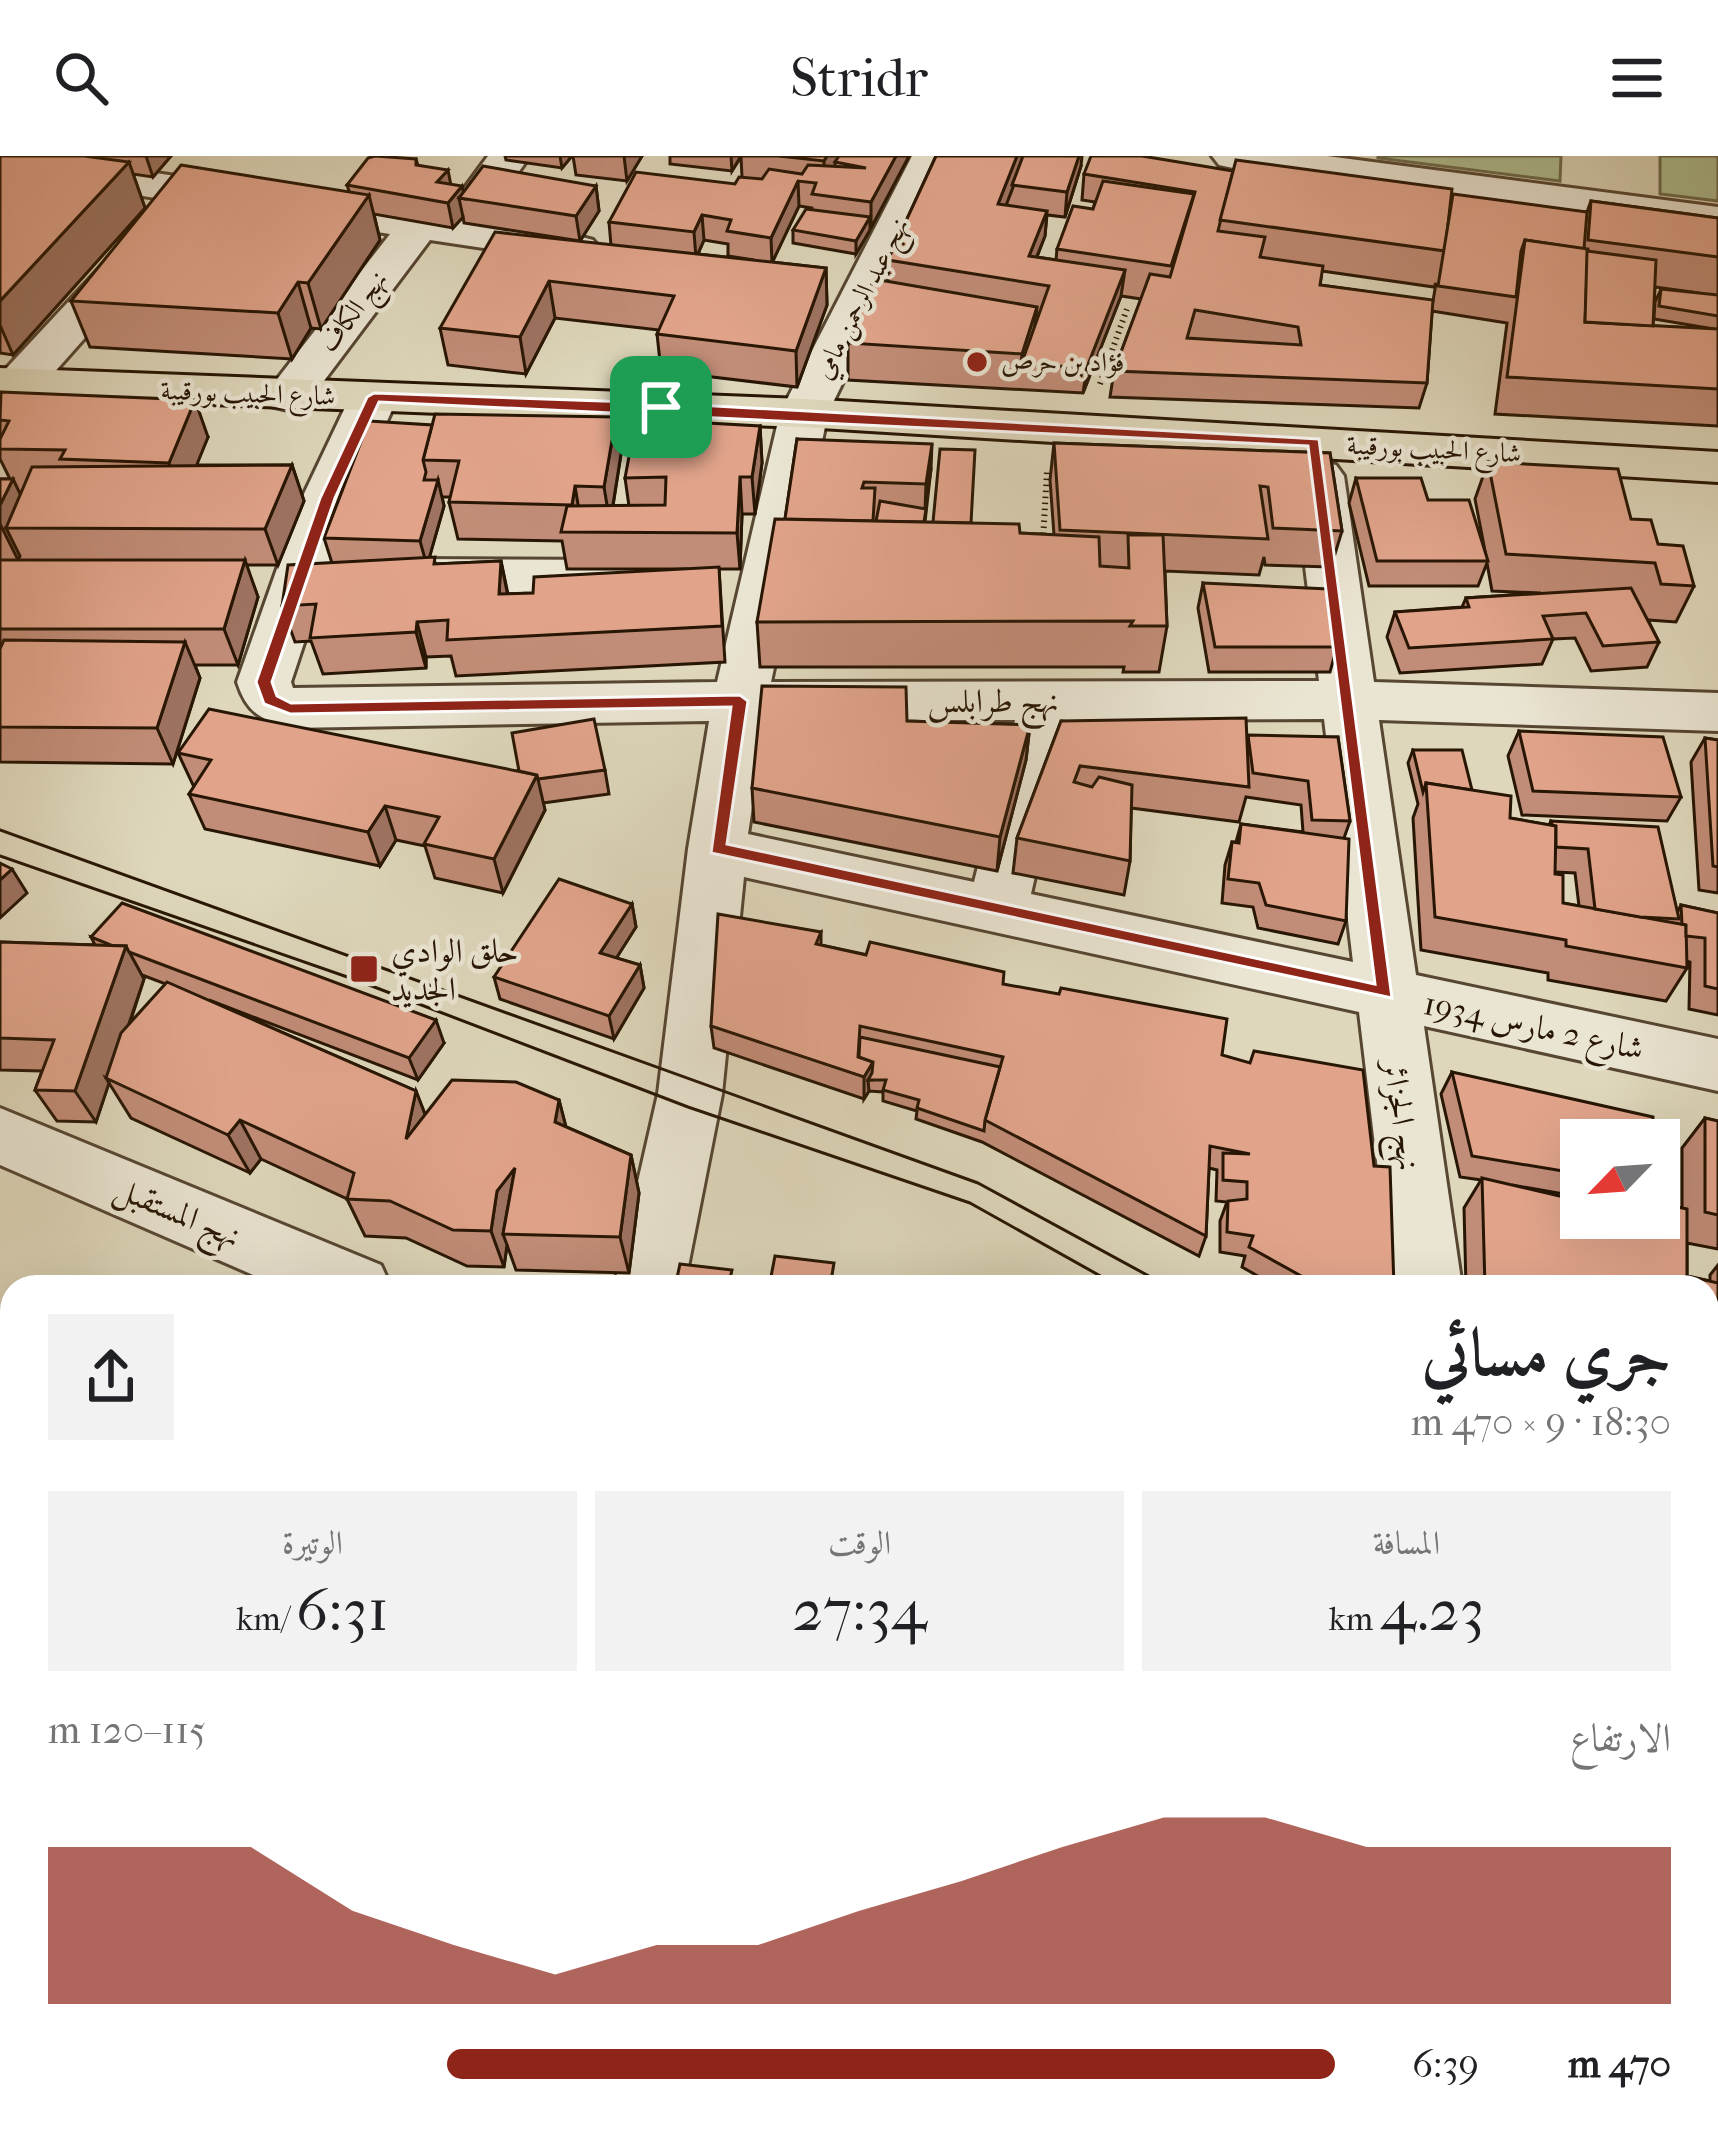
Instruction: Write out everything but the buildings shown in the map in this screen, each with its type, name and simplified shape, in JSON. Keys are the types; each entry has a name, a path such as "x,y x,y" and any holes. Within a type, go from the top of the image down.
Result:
{"main road":[{"name":"شارع الحبيب بورقيبة","path":"10,383 804,412 1718,467"}],"street":[{"name":"نهج الكاف","path":"288,396 437,228 508,156"},
{"name":"نهج عبد الرحمن مامي","path":"652,1275 690,1094 740,701 732,571 804,412 885,296 932,156"},
{"path":"1233,156 1600,187 1718,220"},
{"path":"4,162 614,255"},
{"path":"10,383 193,191"},
{"path":"819,286 885,296"},
{"path":"374,397 327,498 318,576 732,571 830,556"},
{"name":"نهج الجزائر","path":"1314,442 1425,1275"},
{"name":"نهج طرابلس","path":"318,576 264,682 270,700 290,709 740,701 1346,700 1718,712"},
{"path":"997,909 1047,700"},
{"name":"شارع 2 مارس 1934","path":"718,848 1718,1065"},
{"name":"نهج المستقبل","path":"0,1136 328,1275"}],"path":[{"path":"1042,556 1066,429 1129,305"}],"green space":[{"path":"1378,156 1561,156 1560,181 1378,158"},
{"path":"1660,156 1718,156 1718,201 1660,194"}],"tram line":[{"path":"0,830 978,1183 1147,1275"},
{"path":"0,856 356,980 688,1107 970,1203 1099,1275"}],"place":[{"name":"فؤاد بن حرص","path":"977,362"},
{"name":"حلق الوادي الجديد","path":"364,969"}],"route":[{"path":"374,397 661,407 1314,442 1386,993 718,848 740,701 290,709 270,700 264,682 327,498 374,397"}]}
